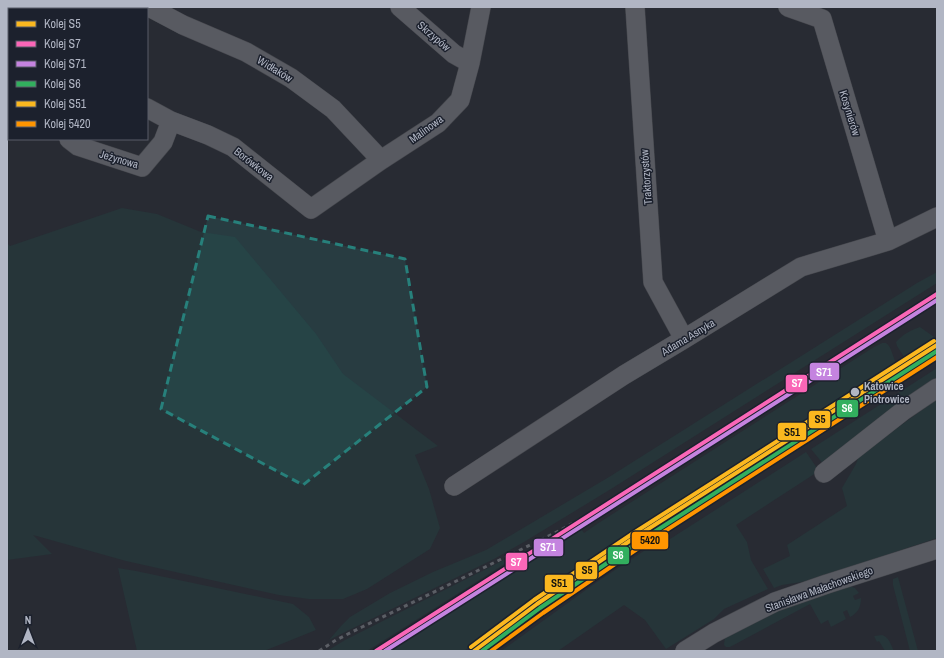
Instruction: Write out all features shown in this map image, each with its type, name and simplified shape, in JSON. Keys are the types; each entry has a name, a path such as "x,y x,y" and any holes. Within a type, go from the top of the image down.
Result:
{"street":[{"name":"Widłaków","path":"149,7 183,25 246,52 290,78 333,109 381,160"},
{"name":"Skrzypów","path":"400,7 454,54 470,63"},
{"name":"Malinowa","path":"311,209 381,160 438,123 460,100 470,63 480,7"},
{"name":"Traktorzystów","path":"635,7 653,282 684,339"},
{"name":"Kosynierów","path":"788,7 822,20 888,241"},
{"name":"Borówkowa","path":"148,109 171,121 208,135 233,147 311,209"},
{"name":"Jeżynowa","path":"70,140 78,146 142,166 163,142 171,121"},
{"name":"Adama Asnyka","path":"454,486 624,375 801,267 888,241 937,217"},
{"path":"824,473 903,411 937,388"},
{"name":"Stanisława Małachowskiego","path":"685,651 714,633 775,602 937,549"}],"highlighted area":[{"path":"208,216 405,259 427,387 303,485 161,409"}],"shaded area":[{"path":"122,208 157,214 201,232 235,237 316,334 343,374 438,446 415,455 429,489 440,528 430,549 367,589 343,599 309,599 279,595 126,561 33,535 52,554 7,560 7,243 10,246"},
{"path":"937,272 937,283 611,489 524,542 494,559 329,640 350,617 390,593 433,572 486,550 609,477 917,283"},
{"path":"920,327 937,339 937,341 910,357 908,354 904,357 896,342 913,329"},
{"path":"882,343 886,343 890,347 896,362 597,554 598,556 464,651 390,651 581,529 584,533"},
{"path":"937,368 937,383 824,465 811,449"},
{"path":"937,399 937,538 808,581 782,585 774,588 763,569 790,556 787,545 847,506 842,488 859,456"},
{"path":"806,452 819,471 736,525 747,542 751,560 768,589 724,609 714,619 666,649 645,620 624,605 558,651 501,651 597,582 668,535 670,539"},
{"path":"516,554 517,556 367,651 327,651 345,640"},
{"path":"118,568 293,604 309,617 316,630 264,651 137,651"},
{"path":"898,577 918,651 910,651 893,585 893,579"},
{"path":"847,585 855,588 859,593 853,596 855,600 861,598 860,607 855,614 850,617 847,610 843,612 846,619 831,627 828,620 821,624 810,604 730,647 726,647 724,645 725,636 770,611"},
{"path":"882,635 888,639 894,651 885,651 879,641 877,642 874,636"}],"railway":[{"path":"319,651 336,640 559,531 609,503"}],"rail line":[{"name":"S7","path":"376,651 937,294"},
{"name":"S71","path":"385,651 937,300"},
{"name":"S51","path":"471,647 534,600 632,534 934,341"},
{"name":"S5","path":"474,651 537,604 634,538 937,345"},
{"name":"S6","path":"482,651 540,608 637,543 937,351"},
{"name":"5420","path":"491,651 543,613 640,547 937,357"}],"place":[{"name":"Katowice Piotrowice","path":"855,392"}]}
